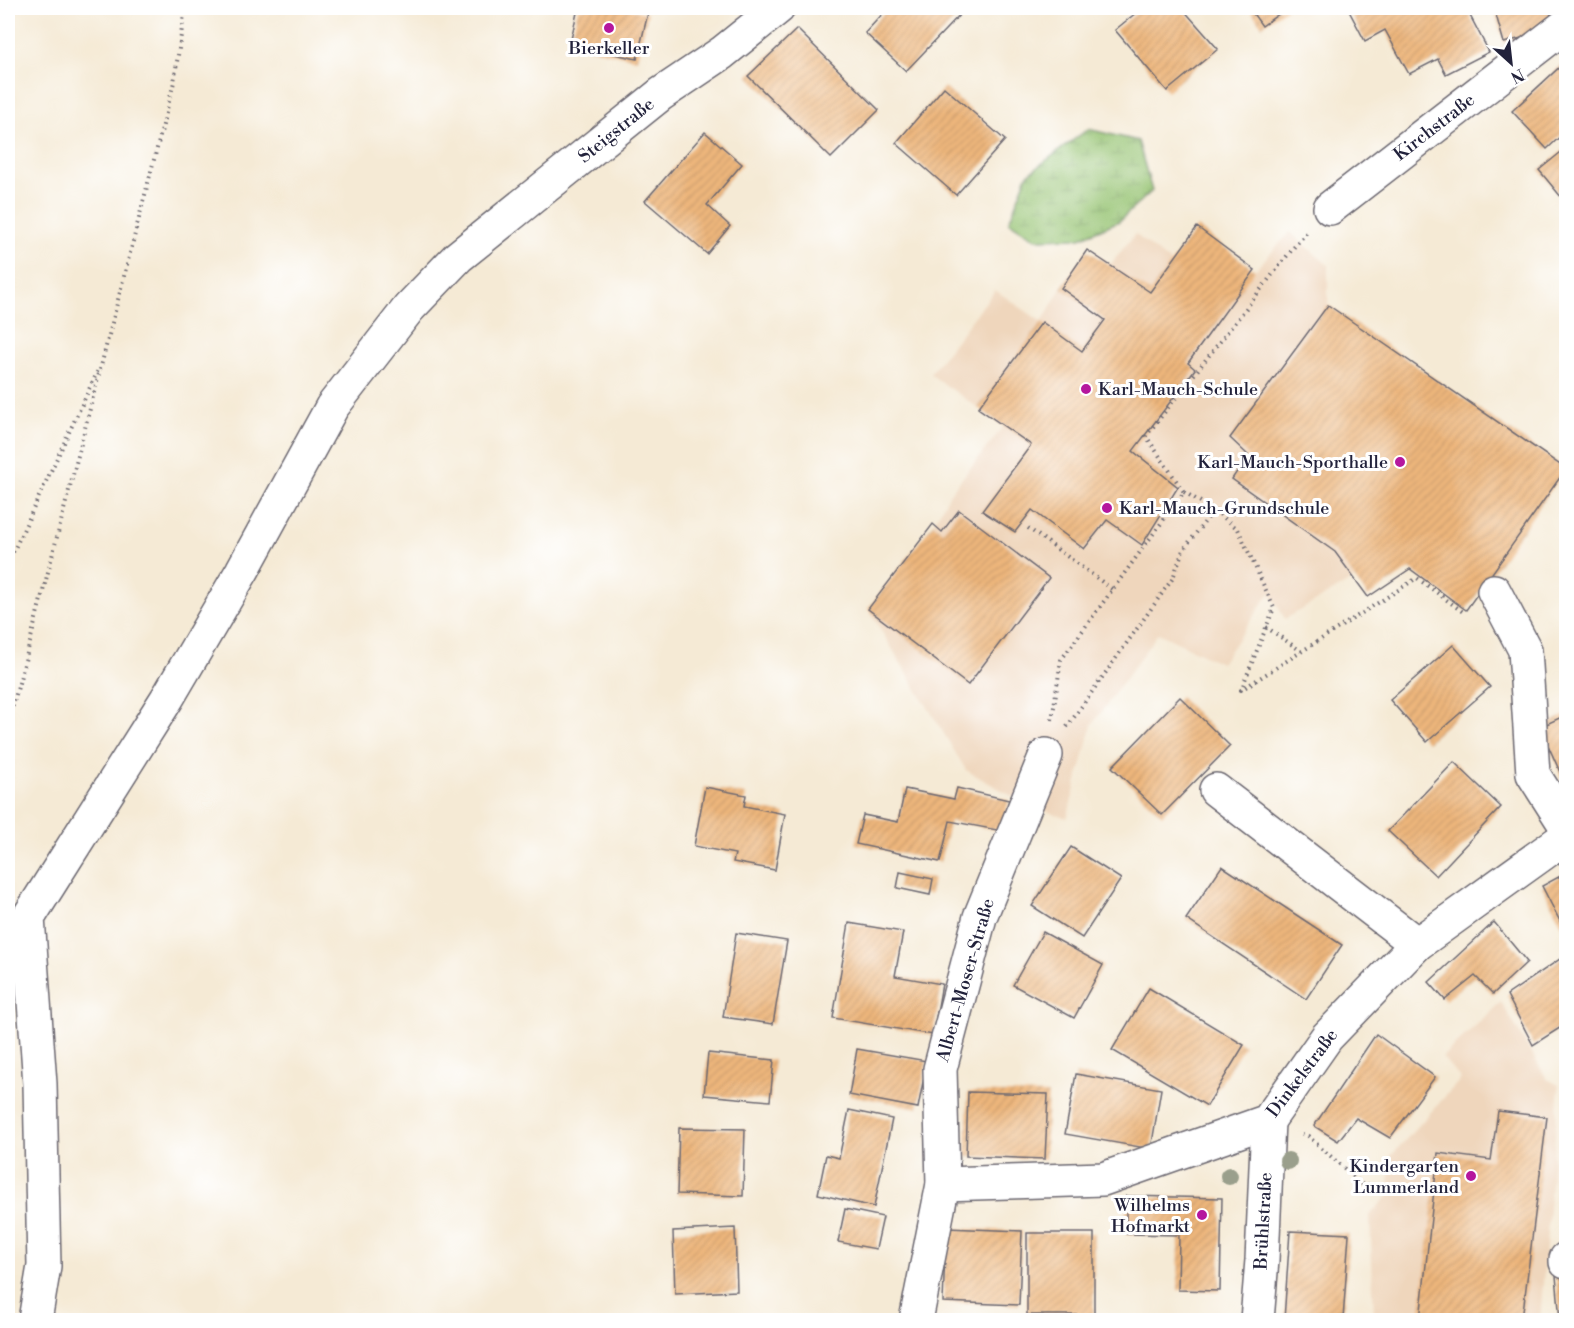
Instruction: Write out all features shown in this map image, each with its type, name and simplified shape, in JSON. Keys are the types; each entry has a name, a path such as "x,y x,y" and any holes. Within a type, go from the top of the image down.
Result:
{"street":[{"path":"722,52 745,8"},
{"name":"Steigstraße","path":"35,1320 44,1266 40,1084 28,918 168,697 242,571 332,407 409,308 458,257 661,94 722,52 778,8"},
{"name":"Kirchstraße","path":"1330,208 1566,25"},
{"path":"1494,591 1525,650 1533,774 1566,826"},
{"name":"Albert-Moser-Straße","path":"916,1320 943,1184 940,1069 980,917 1046,755"},
{"path":"1216,790 1417,944"},
{"name":"Dinkelstraße","path":"943,1184 1103,1179 1268,1121 1327,1037 1417,944 1566,837"},
{"name":"Brühlstraße","path":"1257,1320 1268,1121"}],"path":[{"path":"8,724 174,82 185,8"},
{"path":"1294,247 1146,436 1184,492 1214,510 1238,529 1274,609 1241,690 1417,578 1464,612"},
{"path":"8,562 104,357"},
{"path":"1046,755 1061,660 1184,492"},
{"path":"1046,755 1173,578 1183,550 1214,510"},
{"path":"1028,528 1112,590"},
{"path":"1266,627 1301,651"},
{"path":"1268,1121 1308,1136 1362,1184 1434,1189"}],"shaded area":[{"name":"Karl-Mauch-Grundschule","path":"1197,227 1255,270 1290,232 1328,265 1328,305 1233,479 1335,552 1354,579 1285,619 1270,593 1221,663 1158,633 1092,725 1067,818 1026,804 966,770 868,609 933,524 951,492 1004,426 930,374 995,290 1042,322 1061,288 1087,250 1110,265 1135,234 1171,263"},
{"name":"Kindergarten Lummerland","path":"1501,1002 1547,1079 1559,1085 1540,1320 1401,1320 1401,1316 1374,1316 1370,1215 1389,1195 1390,1157 1461,1079 1442,1057"}],"green space":[{"path":"1088,129 1138,141 1152,191 1119,221 1080,238 1036,239 1009,222 1027,175"}],"building":[{"name":"Bierkeller","path":"578,8 625,8 648,13 637,59 570,44"},
{"path":"888,8 966,8 906,71 865,33"},
{"path":"1142,8 1182,8 1218,49 1167,91 1115,30"},
{"path":"1249,8 1287,8 1262,26"},
{"path":"1466,8 1489,52 1446,74 1438,59 1409,74 1385,30 1365,41 1348,9"},
{"path":"1494,8 1549,8 1555,28 1504,43"},
{"path":"797,29 879,110 831,158 748,76"},
{"path":"1564,63 1566,66 1566,131 1547,149 1512,111"},
{"path":"944,87 1005,140 956,195 896,143"},
{"path":"705,132 742,164 707,205 730,226 707,254 645,201"},
{"path":"1566,148 1566,203 1539,170"},
{"name":"Karl-Mauch-Schule","path":"1197,227 1255,270 1188,363 1195,369 1133,451 1178,487 1142,545 1107,520 1084,549 1032,510 1015,532 982,511 1031,445 978,408 1042,322 1082,351 1105,320 1061,288 1087,250 1150,292"},
{"name":"Karl-Mauch-Sporthalle","path":"1328,305 1566,469 1466,610 1410,569 1368,597 1335,552 1232,479 1248,455 1230,438"},
{"path":"959,510 1049,578 968,685 868,609 933,524 942,532"},
{"path":"1453,645 1490,687 1427,742 1390,700"},
{"path":"1180,697 1230,746 1162,815 1112,767"},
{"path":"1566,715 1566,780 1564,781 1540,727"},
{"path":"1454,762 1501,807 1436,876 1388,831"},
{"path":"705,787 746,795 744,806 785,814 775,870 733,862 735,854 694,846"},
{"path":"957,788 1009,800 1002,831 950,821 940,862 856,844 863,815 898,822 905,789 954,799"},
{"path":"1071,847 1121,879 1082,938 1032,906"},
{"path":"1222,866 1342,945 1306,999 1186,919"},
{"path":"900,872 933,879 930,895 897,888"},
{"path":"1566,873 1566,933 1542,886"},
{"path":"1494,922 1527,962 1493,994 1475,976 1445,1000 1429,982"},
{"path":"849,923 903,932 895,976 942,984 933,1035 833,1018"},
{"path":"1043,932 1103,965 1074,1018 1013,985"},
{"path":"736,933 787,941 773,1024 723,1017"},
{"path":"1566,955 1566,1024 1533,1045 1507,995"},
{"path":"1149,988 1244,1045 1207,1106 1112,1050"},
{"path":"1376,1034 1435,1077 1390,1138 1356,1118 1338,1141 1314,1126"},
{"path":"857,1049 927,1061 918,1108 849,1095"},
{"path":"708,1053 774,1060 770,1101 704,1095"},
{"path":"1076,1074 1161,1089 1151,1149 1065,1134"},
{"path":"968,1092 1048,1094 1045,1159 966,1156"},
{"path":"849,1110 892,1119 874,1207 818,1194 826,1155 839,1158"},
{"path":"1498,1111 1547,1117 1522,1320 1420,1320 1438,1153 1491,1160"},
{"path":"679,1128 745,1129 743,1196 677,1194"},
{"path":"1126,1196 1222,1198 1220,1291 1178,1290 1179,1235 1126,1234"},
{"path":"845,1209 883,1217 876,1249 838,1242"},
{"path":"735,1228 737,1291 675,1294 673,1231"},
{"path":"946,1228 1022,1231 1019,1305 943,1302"},
{"path":"1290,1231 1349,1234 1343,1320 1284,1320"},
{"path":"1027,1233 1094,1233 1094,1315 1027,1315"},
{"path":"1566,1275 1566,1320 1560,1320 1556,1276"}],"place":[{"name":"Bierkeller","path":"609,28"},
{"name":"Karl-Mauch-Schule","path":"1086,389"},
{"name":"Karl-Mauch-Sporthalle","path":"1400,462"},
{"name":"Karl-Mauch-Grundschule","path":"1107,508"},
{"name":"Kindergarten Lummerland","path":"1471,1176"},
{"name":"Wilhelms Hofmarkt","path":"1202,1215"}]}
